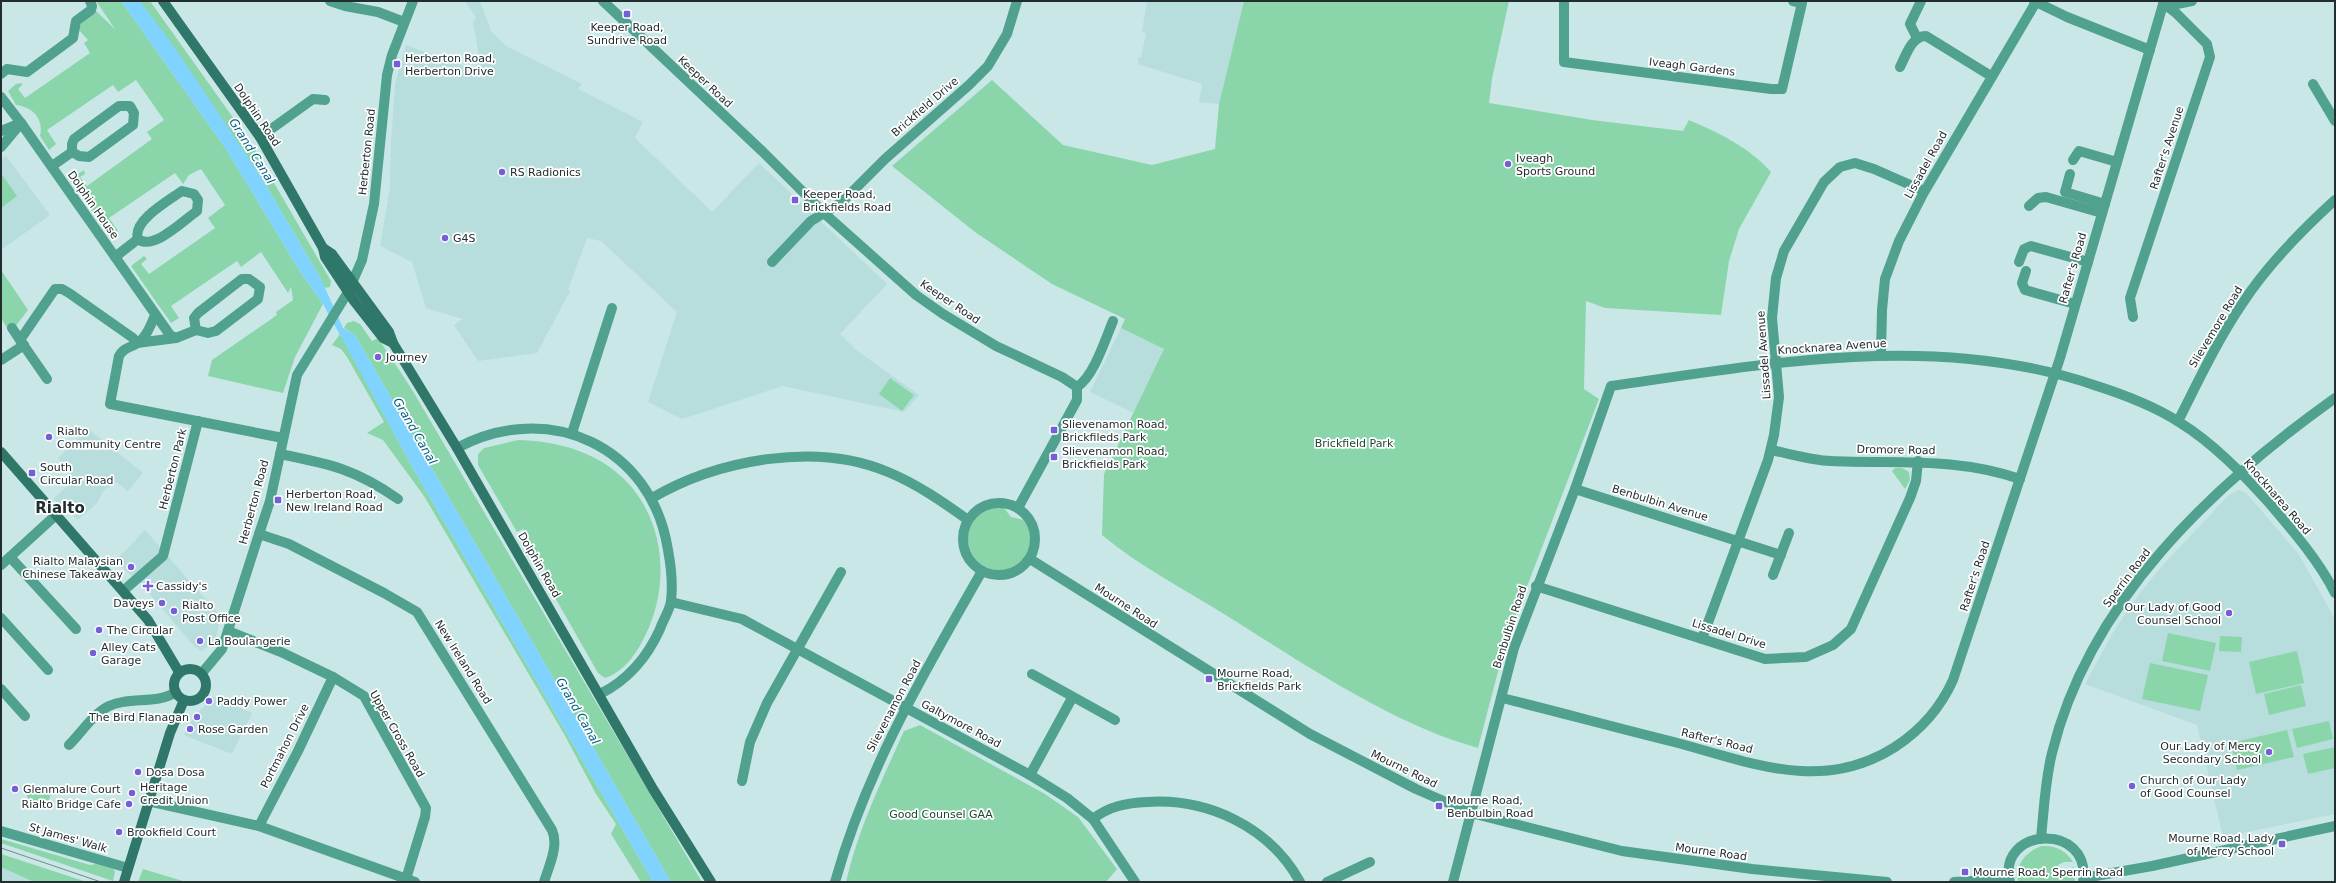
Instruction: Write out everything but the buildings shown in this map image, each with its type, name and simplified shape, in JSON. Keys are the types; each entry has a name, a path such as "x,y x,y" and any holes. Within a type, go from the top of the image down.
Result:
{"main road":[{"name":"Dolphin Road","path":"163,1 260,137 324,248 332,254 389,332 393,343 457,448 600,694 653,789 711,882"},
{"name":"Dolphin Road","path":"324,248 325,257 348,292 383,338 393,343"},
{"path":"1,452 123,591 155,630 179,672"},
{"path":"190,668 202,673 206,684 203,694 195,700 184,700 176,692 174,683 179,672 190,668"},
{"path":"124,882 170,733 184,700"}],"street":[{"path":"1,74 7,69 27,72 73,38 76,21 91,10 92,6 90,1"},
{"path":"330,1 345,6 378,12 404,22"},
{"name":"Herberton Road","path":"202,673 218,656 228,631 270,501 297,375 348,292 368,239 374,204 387,75 392,55 413,1"},
{"name":"Keeper Road","path":"603,1 762,151 825,214 891,274 943,314 996,346 1062,377 1077,387"},
{"name":"Brickfield Drive","path":"825,214 842,202 885,159 969,85 988,66 1007,34 1017,1"},
{"name":"Iveagh Gardens","path":"1564,1 1564,62 1771,89 1782,89 1802,3 1793,1"},
{"path":"1917,38 1910,24 1921,1"},
{"path":"2164,2 2177,4 2192,1"},
{"path":"2035,2 2150,50"},
{"name":"Lissadel Road","path":"1881,354 1882,310 1885,279 1899,241 1924,191 2035,2"},
{"name":"Rafter's Road","path":"1502,698 1781,769 1798,772 1831,772 1848,769 1885,753 1914,734 1938,708 1948,692 2056,372 2164,2"},
{"name":"Rafter's Avenue","path":"2133,317 2130,298 2210,57 2207,44 2176,12 2164,2"},
{"path":"1900,67 1917,38 1926,36 1991,76"},
{"path":"2313,84 2335,121"},
{"name":"Dolphin House","path":"1,97 52,166 170,336 176,338"},
{"path":"260,137 313,99 325,100"},
{"name":"Dolphin House","path":"119,106 130,106 134,113 133,125 89,157 79,156 72,152 72,144 74,139 119,106"},
{"path":"1,131 21,123"},
{"path":"1,147 21,123"},
{"path":"2073,160 2079,151 2117,162"},
{"name":"Dolphin House","path":"52,166 72,152"},
{"name":"Lissadel Avenue","path":"1702,639 1771,450 1779,407 1772,318 1776,278 1784,251 1830,174 1847,164 1861,164 1924,191"},
{"path":"2070,174 2065,192 2103,208"},
{"name":"Dolphin House","path":"182,190 194,194 198,200 197,211 154,242 142,242 138,239 136,234 140,223 182,190"},
{"path":"2029,206 2038,198 2046,197 2103,208"},
{"name":"Slievemore Road","path":"2178,421 2242,303 2278,256 2335,200"},
{"path":"772,262 811,221 825,214"},
{"name":"Dolphin House","path":"115,257 138,239"},
{"path":"2019,262 2024,249 2031,246 2088,262"},
{"path":"2026,271 2022,283 2025,290 2075,304"},
{"path":"196,330 194,318 198,313 242,279 249,279 260,287 258,299 216,331 208,333 196,330 176,338 137,343 127,348 119,356 110,404 198,421"},
{"path":"1,360 22,342 49,296 55,289 59,288 133,338 137,343"},
{"path":"572,434 612,308"},
{"path":"137,343 150,328 155,315"},
{"path":"1018,508 1077,400 1077,387 1085,380 1093,366 1113,321"},
{"path":"12,328 47,380"},
{"name":"Knocknarea Avenue","path":"1611,386 1776,363 1881,354 1970,358 2056,372"},
{"name":"Knocknarea Road","path":"2056,372 2129,397 2178,421 2242,473 2294,533 2334,589"},
{"name":"Benbulbin Road","path":"1453,882 1514,648 1536,586 1575,489 1611,386"},
{"name":"Sperrin Road","path":"2041,838 2044,798 2052,753 2070,697 2101,634 2121,603 2170,543 2204,507 2284,437 2335,398"},
{"name":"Herberton Park","path":"123,591 163,556 198,421 283,438"},
{"path":"457,448 486,434 521,428 546,427 572,434 603,448 630,472 652,498 665,527 671,567 671,602 655,640 641,662 624,681 600,694"},
{"name":"Dromore Road","path":"1771,450 1830,461 1918,461 1974,466 2020,479"},
{"path":"280,454 334,465 369,479 398,499"},
{"path":"652,498 692,478 741,463 790,457 832,459 887,471 913,484 968,520"},
{"name":"Lissadel Drive","path":"1536,586 1753,656 1774,659 1806,657 1823,650 1844,637 1857,619 1903,516 1916,481 1918,461"},
{"name":"Benbulbin Avenue","path":"1575,489 1738,540 1780,555"},
{"path":"1002,503 1018,508 1024,513 1033,526 1035,543 1030,558 1012,573 997,575 982,571 976,566 966,552 963,536 968,520 980,508 987,505 1002,503"},
{"path":"1,565 56,515"},
{"path":"1773,575 1789,533"},
{"name":"New Ireland Road","path":"259,534 289,544 384,593 417,612 552,830 554,836 554,846 544,882"},
{"path":"10,557 76,629"},
{"name":"Mourne Road","path":"1030,558 1310,734 1409,785 1471,813 1622,851 1752,869 1887,882"},
{"name":"Slievenamon Road","path":"835,882 852,827 877,764 904,708 982,571"},
{"path":"742,781 750,742 767,703 841,572"},
{"name":"Galtymore Road","path":"671,602 742,619 1030,775 1067,798 1093,819 1135,882"},
{"path":"1,618 48,670"},
{"name":"Upper Cross Road","path":"228,631 281,652 333,677 364,696 426,808 410,880"},
{"path":"1032,674 1072,698 1115,720"},
{"name":"Portmahon Drive","path":"259,826 298,751 333,677"},
{"path":"1,689 25,716"},
{"path":"69,746 94,718 110,706 157,699 176,692"},
{"path":"1030,775 1072,698"},
{"path":"148,801 259,826 410,880"},
{"path":"1093,819 1107,809 1132,803 1176,803 1210,809 1253,830 1272,844 1300,882"},
{"path":"1954,882 2009,880 2011,862 2020,848 2026,843 2041,838 2060,840 2078,854 2082,863 2083,880 2335,826"},
{"name":"St James' Walk","path":"1,831 128,868"},
{"path":"1327,882 1370,862"}],"shaded area":[{"path":"465,1 480,1 491,31 506,46 582,84 578,89 643,122 635,138 712,212 759,163 887,284 840,334 856,350 919,395 904,412 783,386 682,419 648,402 677,312 601,241 587,238 568,290 570,291 537,353 478,361 454,325 463,319 426,308 412,262 380,246 390,188 391,142 395,84 406,45 482,73 473,22 476,18"},
{"path":"1147,1 1244,1 1219,104 1199,102 1202,84 1138,64 1138,57 1141,58 1146,33 1142,32"},
{"path":"6,156 50,215 1,250 1,160"},
{"path":"1121,328 1164,349 1134,413 1090,392"},
{"path":"88,429 143,473 128,491 116,482 104,490 97,503 78,520 53,499 74,480 58,458"},
{"name":"Our Lady of Good Counsel School","path":"2238,490 2246,493 2298,553 2335,619 2335,814 2223,837 2197,725 2085,684 2115,629 2140,593 2161,567 2229,495"},
{"path":"145,530 221,617 215,641 202,651 194,646 142,585 117,563 119,557"},
{"path":"214,697 252,713 232,754 184,735 195,715"},
{"path":"1,867 4,868 34,882 1,882"}],"green space":[{"path":"96,1 121,1 224,146 301,273 323,304 295,357 283,393 208,376 212,360 277,315 276,312 293,300 291,287 288,293 261,252 241,267 237,261 171,306 179,318 171,323 131,266 144,256 147,259 141,264 149,274 215,228 208,218 225,205 201,169 189,175 183,184 175,173 109,218 118,231 110,236 70,179 84,170 85,174 80,177 87,186 152,139 147,132 164,120 136,80 118,92 113,85 47,130 56,144 49,150 40,136 41,130 39,119 32,111 16,105 8,91 16,84 21,83 23,84 18,89 25,98 90,53 84,43 88,40 78,29 83,20 95,10 115,29"},
{"path":"140,1 150,1 249,140 331,281 330,287 324,288 321,279 261,177"},
{"name":"Brickfield Park","path":"1244,1 1509,1 1492,79 1489,103 1592,120 1683,131 1689,120 1711,130 1743,148 1771,172 1739,229 1729,261 1721,315 1605,308 1586,301 1584,389 1599,399 1506,641 1478,748 1446,738 1413,724 1347,690 1146,567 1102,535 1104,474 1164,349 1121,328 1125,319 1052,284 975,232 892,166 992,80 1063,145 1152,165 1215,149 1219,104"},
{"path":"3,176 17,196 1,208 1,177"},
{"path":"1,270 28,310 15,327 7,328 1,318"},
{"path":"354,321 360,324 372,341 378,338 411,388 702,882 671,882 355,335 344,328 347,323"},
{"path":"340,334 414,470 653,882 641,882 611,834 616,824 596,794 564,734 424,496 383,440 367,433 384,422 347,357 341,349 332,345"},
{"path":"890,378 914,395 902,411 879,394"},
{"path":"518,440 561,445 582,452 602,462 622,477 638,496 650,517 657,540 660,564 659,589 654,613 645,636 634,655 624,667 605,678 598,673 553,594 557,591 523,529 517,532 478,465 478,454 484,448"},
{"path":"1895,468 1902,468 1909,472 1910,480 1905,489 1892,471"},
{"path":"996,507 1004,508 1011,517 1024,520 1030,531 1031,539 1030,548 1020,562 1010,568 996,570 984,566 975,558 969,547 968,535 971,523 981,513"},
{"path":"2168,633 2216,643 2210,671 2162,661"},
{"path":"2220,636 2242,637 2241,652 2219,651"},
{"path":"2297,651 2304,683 2256,694 2249,662"},
{"path":"2150,663 2208,675 2200,711 2142,699"},
{"path":"2301,685 2306,706 2269,715 2264,694"},
{"path":"2329,721 2333,739 2297,748 2292,729"},
{"name":"Good Counsel GAA","path":"920,725 1045,794 1078,817 1117,869 1106,882 846,882 864,824 879,786 904,731"},
{"path":"2287,730 2294,757 2237,770 2231,743"},
{"path":"2335,747 2335,768 2308,774 2303,754"},
{"path":"28,787 51,794 46,807 30,802 26,794"},
{"path":"1,839 90,865 96,864 113,869 115,872 113,881 1,843"},
{"path":"2041,846 2055,847 2067,854 2073,862 2064,862 2058,865 2063,875 2072,870 2074,866 2075,882 2018,882 2018,870 2022,860 2030,852"},
{"path":"1,854 87,882 34,882 1,867"},
{"path":"143,869 186,882 138,882"}],"water":[{"path":"121,1 140,1 175,48 261,177 321,279 343,328 355,335 671,882 653,882 414,470 323,304 301,273 224,146"}],"tram line":[{"path":"1,848 101,882"}],"place":[{"name":"Keeper Road, Sundrive Road","path":"627,14"},
{"name":"Herberton Road, Herberton Drive","path":"397,64"},
{"name":"Iveagh Sports Ground","path":"1508,164"},
{"name":"RS Radionics","path":"502,172"},
{"name":"Keeper Road, Brickfields Road","path":"795,200"},
{"name":"G4S","path":"445,238"},
{"name":"Journey","path":"378,357"},
{"name":"Slievenamon Road, Brickfileds Park","path":"1054,430"},
{"name":"Rialto Community Centre","path":"49,437"},
{"name":"Slievenamon Road, Brickfields Park","path":"1054,457"},
{"name":"South Circular Road","path":"32,473"},
{"name":"Herberton Road, New Ireland Road","path":"278,500"},
{"name":"Rialto Malaysian Chinese Takeaway","path":"131,567"},
{"name":"Cassidy's","path":"148,586"},
{"name":"Daveys","path":"162,603"},
{"name":"Rialto Post Office","path":"174,611"},
{"name":"Our Lady of Good Counsel School","path":"2229,613"},
{"name":"The Circular","path":"99,630"},
{"name":"La Boulangerie","path":"200,641"},
{"name":"Alley Cats Garage","path":"93,653"},
{"name":"Mourne Road, Brickfields Park","path":"1209,679"},
{"name":"Paddy Power","path":"209,701"},
{"name":"The Bird Flanagan","path":"197,717"},
{"name":"Rose Garden","path":"190,729"},
{"name":"Our Lady of Mercy Secondary School","path":"2269,752"},
{"name":"Dosa Dosa","path":"138,772"},
{"name":"Church of Our Lady of Good Counsel","path":"2132,786"},
{"name":"Glenmalure Court","path":"15,789"},
{"name":"Heritage Credit Union","path":"132,793"},
{"name":"Rialto Bridge Cafe","path":"129,804"},
{"name":"Mourne Road, Benbulbin Road","path":"1439,806"},
{"name":"Brookfield Court","path":"119,832"},
{"name":"Mourne Road, Lady of Mercy School","path":"2282,844"},
{"name":"Mourne Road, Sperrin Road","path":"1965,872"}],"district":[{"name":"Rialto","path":"60,508"}],"water label":[{"name":"Grand Canal","path":"252,151"},
{"name":"Grand Canal","path":"415,431"},
{"name":"Grand Canal","path":"578,711"}]}
